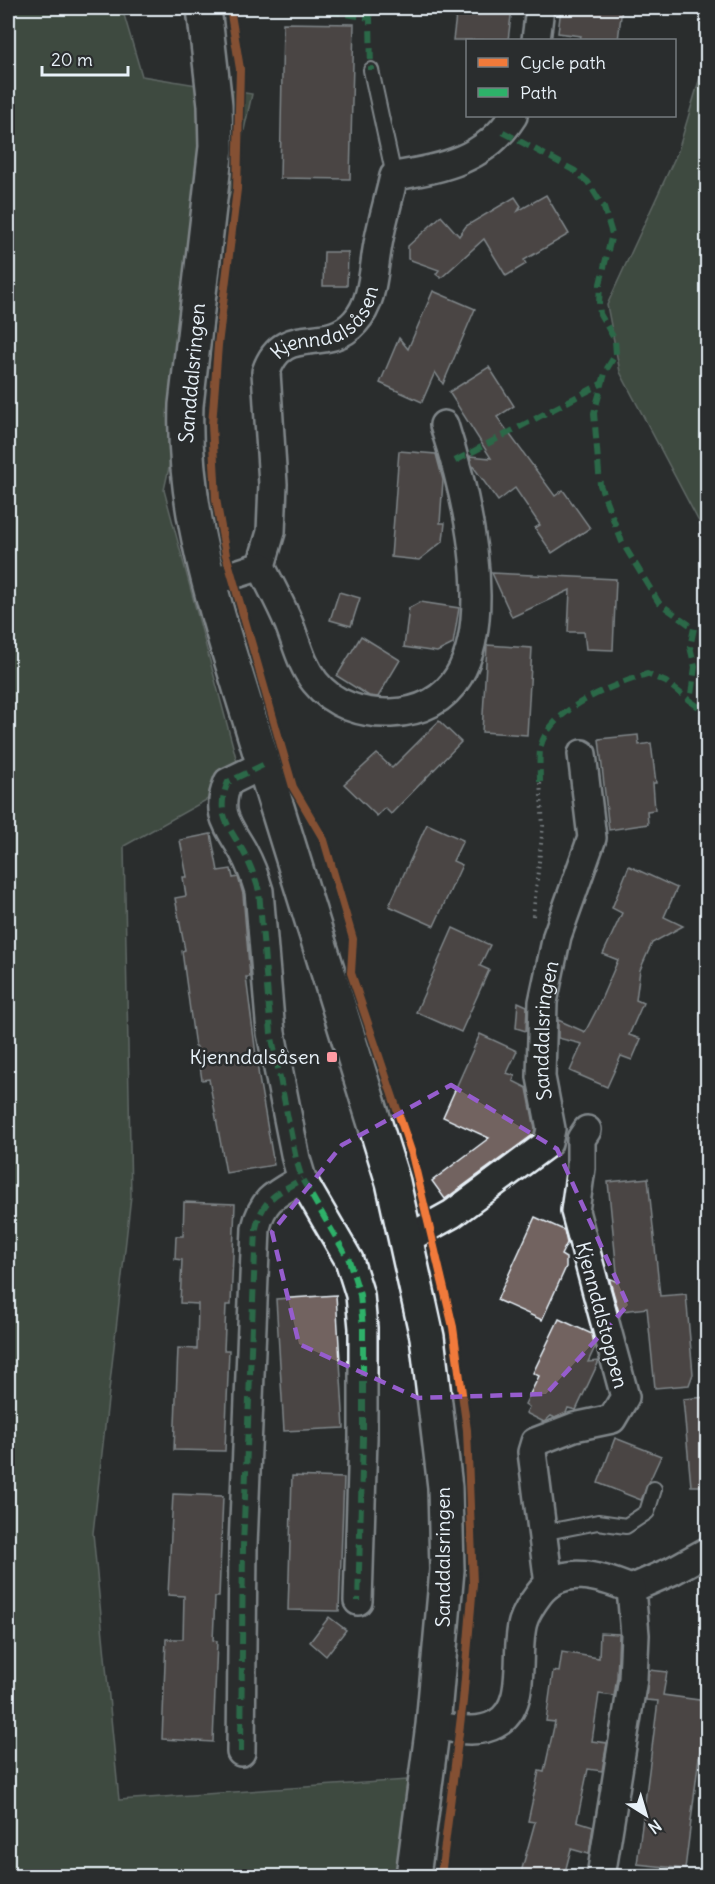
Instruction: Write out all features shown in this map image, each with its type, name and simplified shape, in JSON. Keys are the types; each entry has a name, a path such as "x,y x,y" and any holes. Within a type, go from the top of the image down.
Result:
{"main road":[{"name":"Sanddalsringen","path":"204,8 215,105 216,147 193,336 185,441 190,501 208,583 393,1182 428,1337 445,1487 447,1570 433,1725 413,1876"}],"street":[{"path":"537,39 540,8"},
{"path":"394,176 432,170 460,162 483,149 503,132 512,117"},
{"name":"Kjenndalsåsen","path":"261,566 271,532 273,484 266,372 272,357 284,345 298,340 329,338 342,333 355,322 365,308 394,176"},
{"path":"208,583 261,566 289,624 303,665 328,695 358,710 378,714 401,713 421,707 441,695 465,667 472,644 475,580 463,489 444,425"},
{"name":"Sanddalsringen","path":"407,1239 452,1214 548,1143 551,1129 541,1077 543,1002 557,936 592,838 582,754"},
{"path":"263,765 228,782 222,795 222,811 226,824 252,868 259,891 271,1033 302,1179 339,1238 360,1295 363,1328 363,1438 357,1601"},
{"name":"Kjenndalstoppen","path":"549,1584 532,1452 535,1442 574,1427 612,1419 625,1397 575,1211 581,1167 580,1139 587,1130"},
{"path":"241,1752 243,1546 256,1228 260,1210 271,1197 302,1179"},
{"path":"433,1725 484,1730 498,1724 510,1711 518,1672 523,1621 533,1602 549,1584 571,1575 586,1574 631,1589 672,1571 708,1551"},
{"path":"601,1876 633,1679 635,1635 631,1589"}],"lane":[{"path":"371,70 394,176"},
{"path":"542,1533 598,1522 626,1526 647,1512 654,1489"}],"path":[{"path":"532,927 543,826 540,782"}],"highlighted area":[{"path":"451,1085 557,1149 628,1305 546,1394 418,1398 299,1344 272,1232 342,1145"}],"green space":[{"path":"8,8 122,8 142,76 252,94 164,490 242,780 124,846 131,1196 93,1533 119,1800 407,1780 402,1876 8,1876"},
{"path":"707,54 707,537 620,372 607,305 678,151"}],"building":[{"path":"457,8 512,8 508,39 453,40"},
{"path":"561,8 622,8 618,39 580,39 581,36 558,33"},
{"path":"283,23 354,24 350,179 280,178"},
{"path":"546,195 569,234 524,260 526,264 506,276 484,239 441,278 436,274 439,270 408,259 408,246 441,216 459,236 466,226 515,197 521,206 518,211"},
{"path":"324,252 348,252 347,286 323,286"},
{"path":"433,291 475,309 443,384 435,372 422,402 380,383 399,338 408,349"},
{"path":"489,367 514,406 497,417 555,496 563,490 590,528 552,553 535,528 540,525 515,488 498,501 472,465 470,456 491,458 449,392"},
{"path":"399,451 436,454 443,480 440,523 445,523 443,541 419,560 391,557"},
{"path":"492,573 616,579 613,650 586,649 584,632 568,632 570,590 512,617"},
{"path":"339,592 360,598 351,626 330,620"},
{"path":"420,602 459,608 453,644 437,652 404,647 409,608"},
{"path":"361,636 400,660 378,697 369,696 337,676"},
{"path":"487,645 532,648 527,735 482,732"},
{"path":"439,721 461,742 391,814 385,808 377,816 344,784 377,754 392,768"},
{"path":"638,735 639,745 651,743 656,783 653,783 655,810 647,811 648,824 609,830 599,739"},
{"path":"427,824 463,840 453,861 462,865 434,926 389,906"},
{"path":"211,834 218,871 231,869 233,878 238,877 243,894 250,977 246,977 259,1078 274,1165 226,1173 209,1079 202,1080 197,1047 195,1047 182,951 185,950 175,898 186,896 183,877 187,877 180,840"},
{"path":"629,866 677,888 664,917 683,926 652,943 640,970 636,1000 643,1003 629,1035 641,1039 632,1060 621,1056 607,1087 570,1071 582,1044 558,1038 558,1020 585,1032 596,1011 618,960 603,954 622,913 612,908"},
{"path":"453,928 490,945 480,966 489,970 461,1032 416,1012"},
{"path":"518,1002 527,1006 526,1031 516,1028"},
{"path":"480,1034 517,1051 507,1073 515,1076 513,1081 527,1088 534,1134 445,1199 432,1181 489,1138 443,1117"},
{"path":"648,1178 660,1296 686,1294 693,1374 689,1385 655,1388 647,1308 622,1311 620,1316 609,1278 618,1282 608,1182"},
{"path":"184,1202 235,1204 231,1305 226,1305 224,1350 229,1350 225,1451 174,1450 178,1348 197,1349 198,1304 180,1303 182,1260 175,1259 176,1236 183,1236"},
{"path":"535,1217 564,1230 567,1243 561,1255 566,1258 566,1267 542,1320 497,1300"},
{"path":"336,1295 344,1428 284,1431 276,1299"},
{"path":"559,1319 592,1334 595,1347 588,1362 599,1361 576,1410 568,1408 566,1413 555,1418 551,1416 544,1422 526,1413 529,1407 525,1404 539,1376 533,1373"},
{"path":"708,1397 708,1486 691,1486 683,1399"},
{"path":"615,1438 661,1456 641,1500 598,1483"},
{"path":"292,1476 344,1478 339,1611 288,1610"},
{"path":"173,1494 223,1496 219,1597 215,1597 213,1640 217,1641 213,1742 162,1739 166,1639 183,1639 184,1596 168,1595"},
{"path":"329,1617 346,1630 326,1656 310,1642"},
{"path":"600,1633 619,1634 617,1677 614,1696 599,1694 592,1741 607,1743 602,1771 588,1769 577,1821 593,1826 589,1854 571,1849 564,1876 520,1876 535,1822 528,1821 539,1771 544,1772 555,1722 546,1721 553,1671 559,1672 562,1652 599,1658"},
{"path":"649,1670 667,1672 663,1695 706,1701 685,1869 637,1864 658,1701 646,1700"}],"marked path":[{"path":"311,8 370,18 371,70"},
{"path":"503,132 575,171 588,182 604,208 612,234 600,284 599,304 600,314 615,340 616,354 606,370 594,413 600,485 622,542 659,603 694,628 690,647 695,667 690,701 708,713"},
{"path":"455,461 603,383"},
{"path":"540,782 540,750 545,735 555,722 583,701 647,674 666,682 690,701"},
{"path":"263,765 228,782 224,793 223,811 228,826 248,861 259,891 271,1033 296,1159 302,1179 349,1260 360,1295 363,1328 363,1438 358,1601"},
{"path":"241,1752 243,1546 256,1228 267,1203 278,1193 302,1179"}],"cycle path":[{"path":"230,8 240,69 237,189 218,345 212,425 216,499 226,555 293,787 324,840 353,939 351,973 412,1154 453,1327 467,1430 473,1584 463,1701 441,1876"}],"place":[{"name":"Kjenndalsåsen","path":"332,1057"}]}
